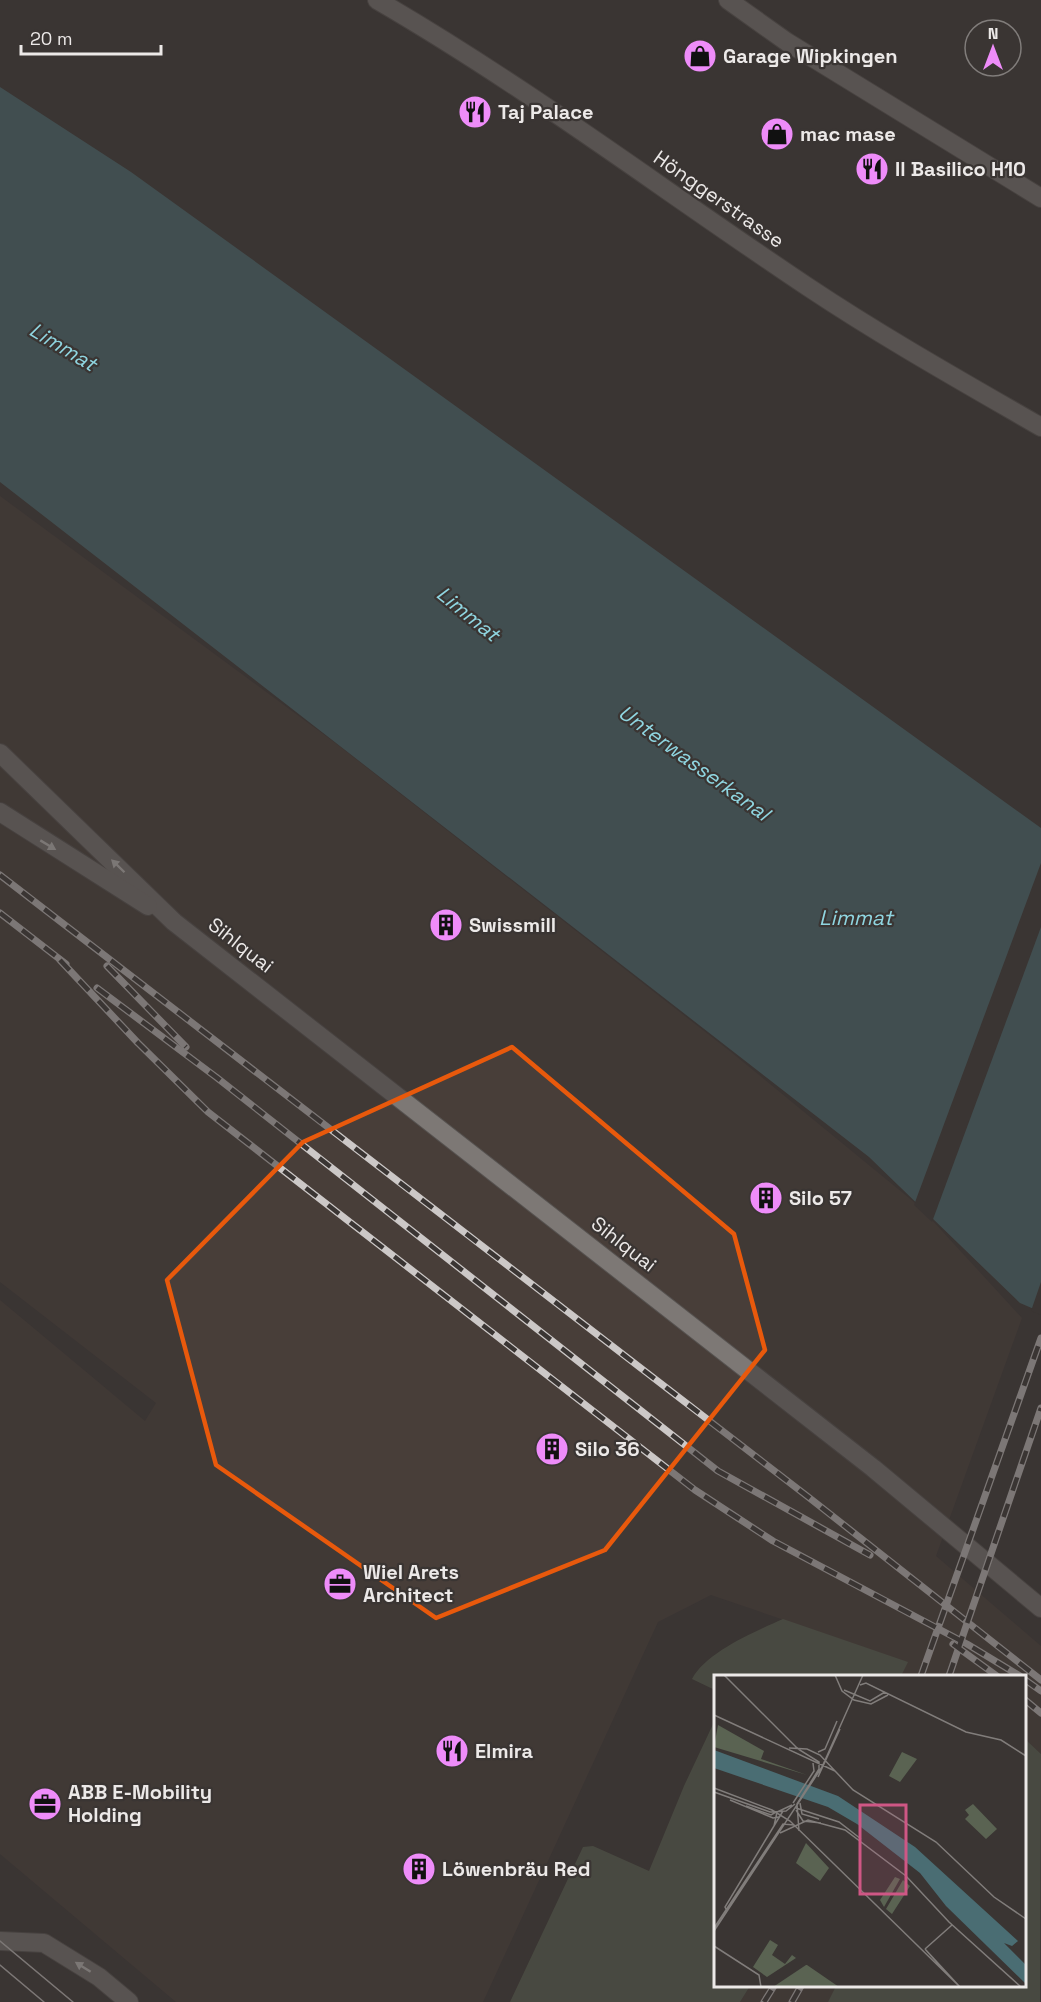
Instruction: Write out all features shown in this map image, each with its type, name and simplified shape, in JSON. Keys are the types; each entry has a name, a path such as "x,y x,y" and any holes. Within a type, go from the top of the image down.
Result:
{"street":[{"name":"Hönggerstrasse","path":"377,0 519,87 737,239 873,329 1041,427"},
{"path":"728,0 787,42 1041,198"},
{"name":"Sihlquai","path":"0,753 174,922 873,1468 1041,1608"},
{"name":"Sihlquai","path":"0,812 39,839 174,922"},
{"path":"0,1941 44,1943 99,1977 129,2002"}],"highlighted area":[{"path":"512,1047 734,1234 765,1350 605,1550 436,1618 216,1465 167,1280 303,1142"}],"shaded area":[{"name":"Swissmill","path":"0,496 334,742 731,1052 920,1207 1022,1318 936,1556 1041,1646 1041,1754 1026,1740 1026,1675 901,1675 907,1662 711,1595 658,1622 483,2002 176,2002 0,1854 0,1300 145,1421 156,1403 0,1282"},
{"path":"749,1987 836,1987 828,2002 740,2002"}],"green space":[{"path":"783,1619 908,1662 902,1675 714,1675 714,1690 692,1679 708,1660 746,1636"},
{"path":"714,1722 714,1987 749,1987 740,2002 510,2002 583,1847 593,1846 649,1871 684,1786"},
{"path":"1026,1740 1041,1754 1040,2002 828,2002 836,1987 1026,1987"}],"water":[{"name":"Limmat","path":"0,87 131,172 1041,828 1041,1312 1020,1303 869,1157 0,482"}],"pier":[{"path":"1041,863 1041,927 932,1222 914,1205"},
{"path":"1041,1282 1041,1315 1031,1311"}],"tram line":[{"path":"0,1941 73,2002"},
{"path":"0,1965 44,2002"}],"railway":[{"path":"0,875 807,1496 1041,1680"},
{"path":"0,913 66,964"},
{"path":"60,960 138,1043 208,1112 695,1490 773,1541 967,1644 1018,1675"},
{"path":"107,966 186,1047"},
{"path":"97,988 216,1077 718,1471 870,1555"},
{"path":"921,1675 1041,1338"},
{"path":"949,1675 1041,1408"},
{"path":"953,1644 996,1675"},
{"path":"1026,1680 1041,1691"},
{"path":"1026,1701 1041,1713"},
{"path":"764,2002 773,1987"},
{"path":"792,2002 800,1987"}],"place":[{"name":"Garage Wipkingen","path":"700,56"},
{"name":"Taj Palace","path":"475,112"},
{"name":"mac mase","path":"777,134"},
{"name":"Il Basilico H10","path":"872,169"},
{"name":"Swissmill","path":"446,925"},
{"name":"Silo 57","path":"766,1198"},
{"name":"Silo 36","path":"552,1449"},
{"name":"Wiel Arets Architect","path":"340,1584"},
{"name":"Elmira","path":"452,1751"},
{"name":"ABB E-Mobility Holding","path":"45,1804"},
{"name":"Löwenbräu Red","path":"419,1869"}],"water label":[{"name":"Unterwasserkanal","path":"694,763"}]}
